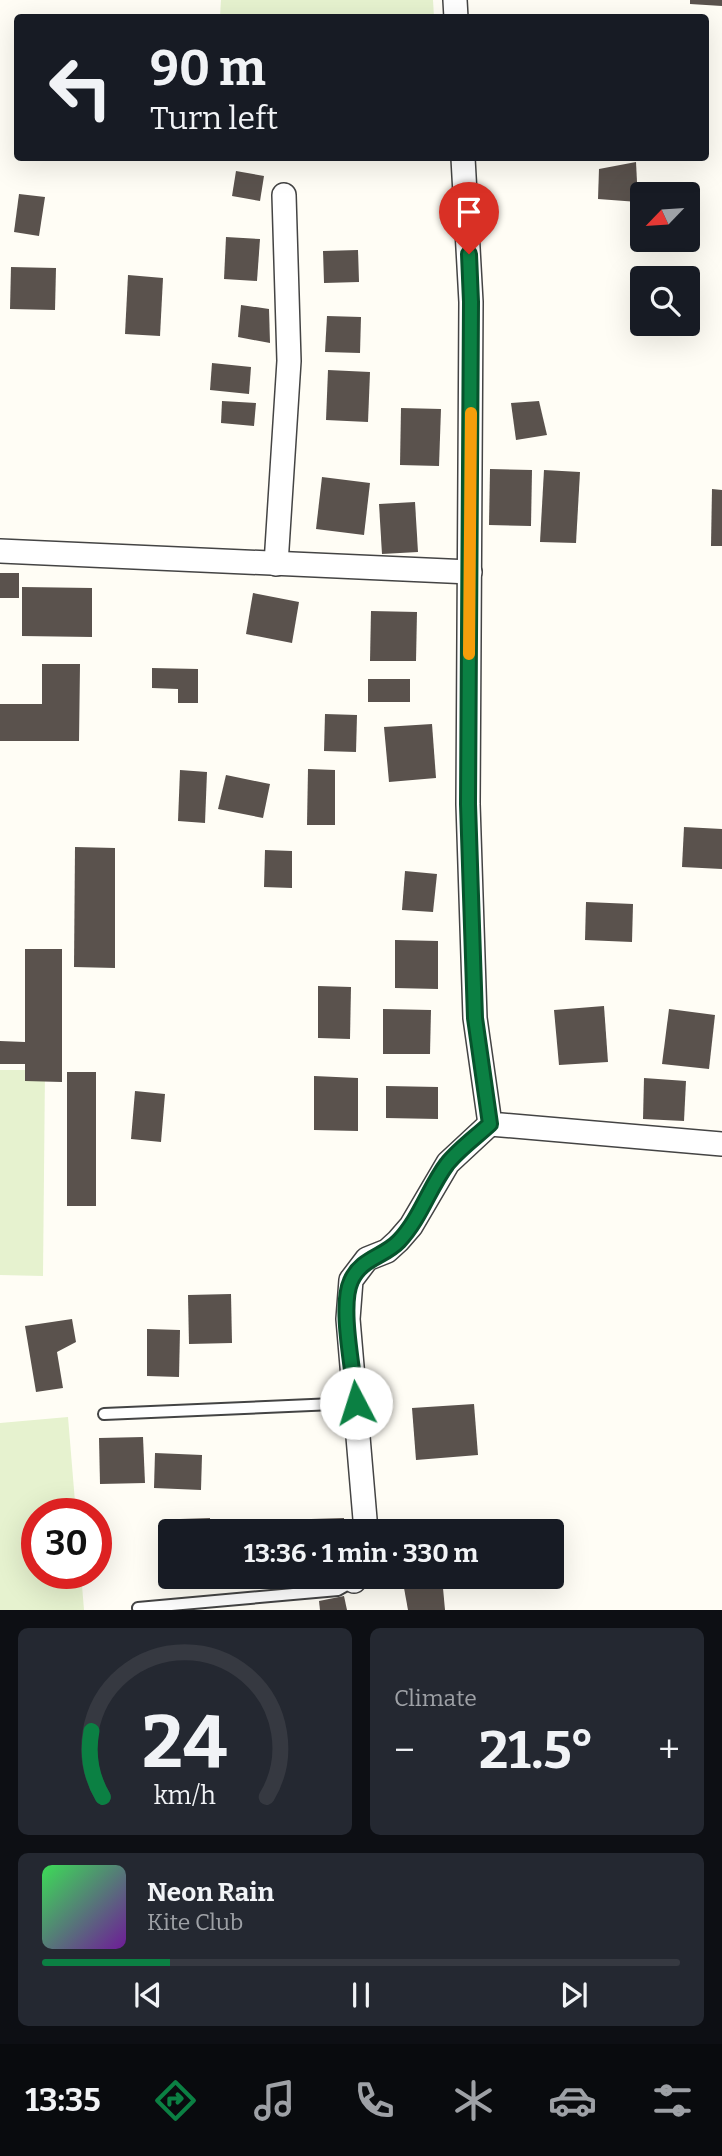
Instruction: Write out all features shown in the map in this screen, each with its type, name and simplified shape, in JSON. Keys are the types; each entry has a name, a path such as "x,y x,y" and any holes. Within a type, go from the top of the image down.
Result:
{"street":[{"path":"463,161 471,302 468,804 475,1018 490,1124"},
{"path":"276,564 289,361 284,195"},
{"path":"0,551 470,572"},
{"path":"365,1519 348,1319 351,1280 367,1259 387,1251 411,1226 448,1163 490,1124 722,1144"}],"lane":[{"path":"104,1414 356,1403"},
{"path":"138,1608 340,1589"}],"green space":[{"path":"221,0 433,0 434,14 220,14"},
{"path":"0,1070 45,1070 43,1276 0,1275"},
{"path":"68,1417 75,1498 21,1498 21,1589 82,1589 84,1610 0,1610 0,1423"}],"building":[{"path":"690,0 722,0 722,6 690,4"},
{"path":"636,162 637,182 630,182 630,201 598,199 599,169"},
{"path":"236,171 264,176 260,201 232,196"},
{"path":"19,194 45,197 39,236 14,232"},
{"path":"226,237 260,239 257,281 224,279"},
{"path":"358,250 359,282 324,283 323,251"},
{"path":"11,267 56,268 55,310 10,309"},
{"path":"128,275 163,278 160,336 125,334"},
{"path":"241,305 269,309 270,343 238,337"},
{"path":"327,316 361,317 360,353 325,352"},
{"path":"212,363 251,367 249,394 210,390"},
{"path":"328,370 370,372 368,422 326,420"},
{"path":"222,401 256,403 254,426 221,423"},
{"path":"539,401 547,435 516,440 511,403"},
{"path":"401,408 441,409 439,466 400,465"},
{"path":"490,469 532,470 531,526 489,525"},
{"path":"544,470 580,472 576,543 540,542"},
{"path":"322,477 370,483 364,535 316,529"},
{"path":"712,489 722,490 722,546 711,546"},
{"path":"415,502 418,552 382,554 379,504"},
{"path":"0,573 19,573 19,598 0,598"},
{"path":"22,587 92,588 92,637 22,636"},
{"path":"253,593 299,602 292,643 246,634"},
{"path":"371,611 417,612 416,661 370,661"},
{"path":"42,664 80,664 79,741 0,741 0,704 42,704"},
{"path":"152,668 198,669 198,703 178,703 178,689 152,688"},
{"path":"368,679 410,679 410,702 368,702"},
{"path":"325,714 357,715 356,752 324,751"},
{"path":"432,724 436,778 389,782 384,727"},
{"path":"308,769 335,770 335,825 307,825"},
{"path":"180,770 207,772 205,823 178,821"},
{"path":"226,775 270,784 263,818 218,809"},
{"path":"684,827 722,829 722,869 682,867"},
{"path":"75,847 115,848 115,968 74,967"},
{"path":"265,850 292,851 292,888 264,887"},
{"path":"405,871 437,874 433,912 402,910"},
{"path":"586,902 633,904 632,942 585,940"},
{"path":"395,940 438,941 438,989 395,988"},
{"path":"25,949 62,949 62,1082 25,1081 25,1064 0,1064 0,1041 25,1042"},
{"path":"318,986 351,987 350,1039 318,1038"},
{"path":"604,1006 608,1062 559,1065 554,1010"},
{"path":"383,1009 431,1010 430,1054 383,1054"},
{"path":"669,1009 715,1015 709,1069 662,1064"},
{"path":"67,1072 96,1072 96,1206 67,1206"},
{"path":"314,1076 358,1078 358,1131 314,1130"},
{"path":"644,1078 686,1081 684,1121 643,1119"},
{"path":"386,1086 438,1087 438,1119 386,1118"},
{"path":"135,1091 165,1094 161,1142 131,1139"},
{"path":"231,1294 232,1343 189,1344 188,1295"},
{"path":"72,1319 76,1342 57,1352 63,1388 36,1392 25,1326"},
{"path":"147,1329 180,1330 179,1377 147,1376"},
{"path":"474,1404 478,1455 416,1460 412,1408"},
{"path":"143,1437 145,1483 100,1484 99,1438"},
{"path":"155,1453 202,1455 201,1490 154,1488"},
{"path":"404,1589 443,1589 445,1610 408,1610"},
{"path":"344,1596 347,1610 320,1610 319,1601"}],"slow traffic":[{"path":"469,654 471,413"}],"route":[{"path":"356,1403 348,1319 351,1280 367,1259 387,1251 398,1241 411,1226 448,1163 490,1124 475,1018 468,804 469,254"}]}
